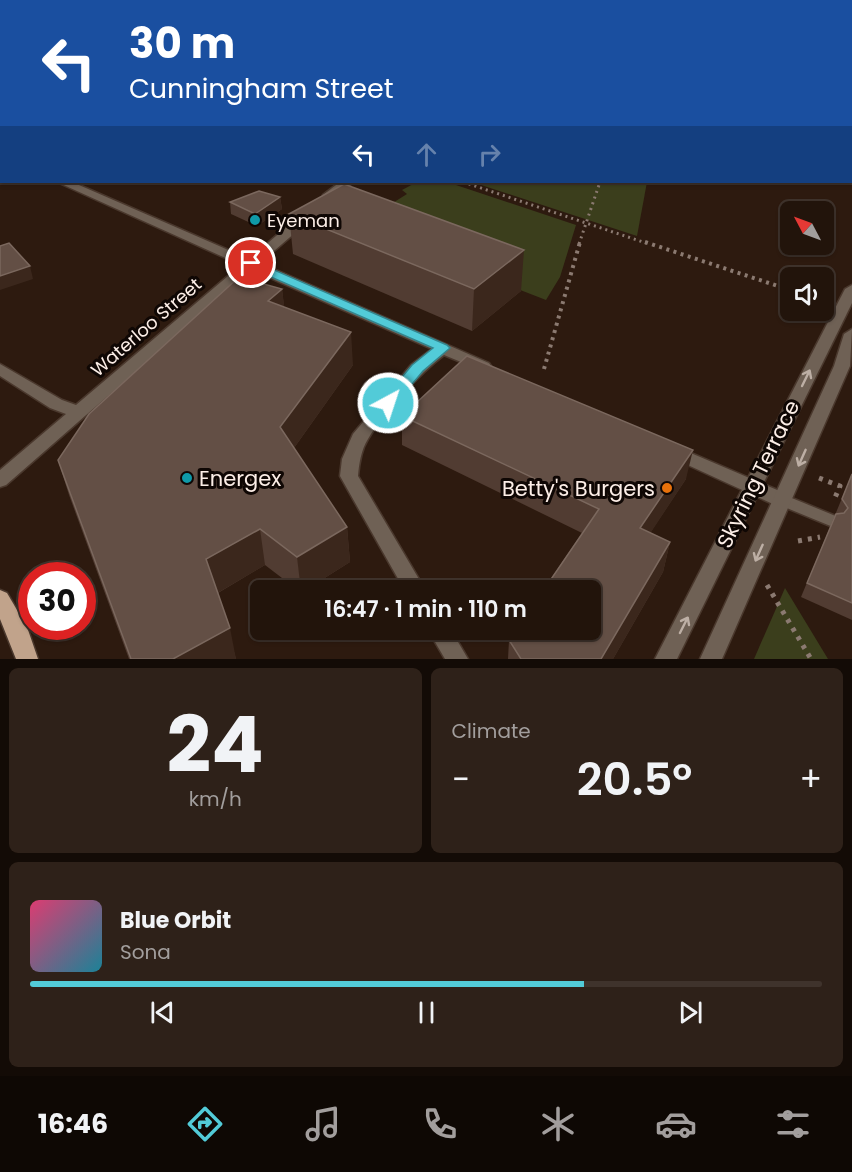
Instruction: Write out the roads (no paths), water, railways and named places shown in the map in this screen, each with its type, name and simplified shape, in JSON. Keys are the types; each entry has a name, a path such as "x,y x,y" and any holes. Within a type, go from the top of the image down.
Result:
{"main road":[{"path":"0,599 16,627 27,659"}],"street":[{"path":"65,183 493,370"},
{"name":"Waterloo Street","path":"0,480 346,183"},
{"name":"Skyring Terrace","path":"666,659 852,289"},
{"name":"Skyring Terrace","path":"711,659 842,366 852,334"},
{"path":"410,580 349,476 351,459 359,438 417,368 442,348"},
{"path":"0,369 56,404 78,412"},
{"path":"658,445 782,500"},
{"path":"446,640 457,659"}],"lane":[{"path":"782,500 833,521"}],"place":[{"name":"Eyeman","path":"255,220"},
{"name":"Energex","path":"187,478"},
{"name":"Betty's Burgers","path":"667,488"}]}
